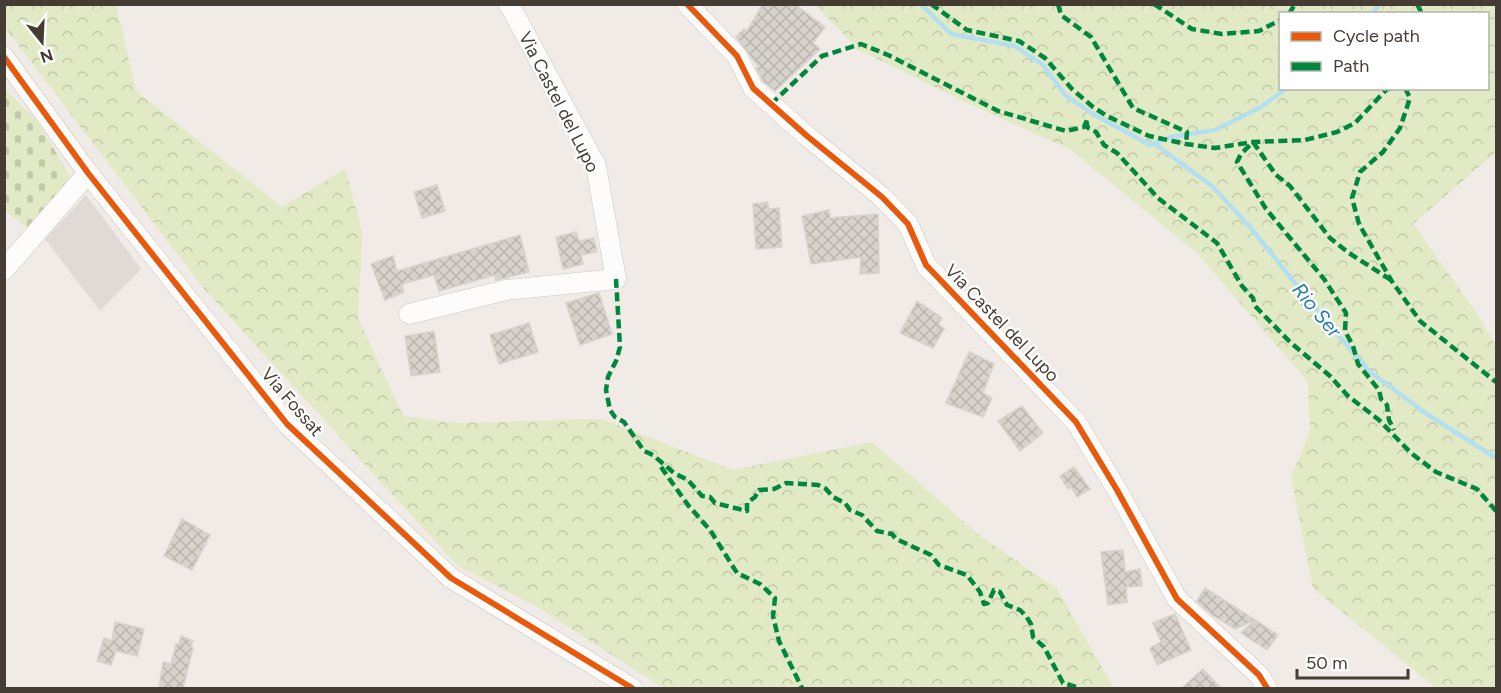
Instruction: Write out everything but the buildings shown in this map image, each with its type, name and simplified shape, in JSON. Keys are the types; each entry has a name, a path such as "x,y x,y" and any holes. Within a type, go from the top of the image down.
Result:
{"street":[{"name":"Via Castel del Lupo","path":"409,314 506,290 616,279 596,166 509,4"},
{"name":"Via Castel del Lupo","path":"687,4 737,56 753,88 807,136 882,197 908,224 926,265 1076,422 1117,490 1177,599 1259,675 1267,688"},
{"name":"Via Fossat","path":"4,57 88,173 287,424 451,578 632,688"},
{"path":"4,270 88,173"}],"green space":[{"path":"5,4 116,5 136,91 282,207 345,169 362,231 358,318 403,416 456,423 603,419 732,470 872,442 979,535 1057,589 1114,688 663,688 539,608 457,565 205,290 5,28"},
{"path":"815,5 1496,5 1496,152 1413,224 1476,312 1496,346 1496,688 1436,688 1313,588 1291,477 1310,431 1308,382 1197,253 1071,150 965,102 859,50"},
{"path":"4,88 38,122 71,178 29,229 5,211"}],"shaded area":[{"path":"86,195 141,269 100,311 45,239"}],"waterway":[{"name":"Rio Ser","path":"921,4 951,34 1015,46 1043,65 1066,96 1093,114 1150,145 1171,137 1215,130 1261,107 1284,90"},
{"name":"Rio Ser","path":"1374,12 1379,4"},
{"name":"Rio Ser","path":"1155,144 1212,186 1251,228 1370,372 1427,414 1496,458"}],"marked path":[{"path":"931,4 967,30 1019,41 1045,58 1072,89 1107,116 1149,136 1186,144 1215,148 1253,142 1305,140 1337,132 1355,123 1386,90"},
{"path":"1058,4 1061,15 1091,37 1133,108 1187,132 1186,144"},
{"path":"1154,4 1192,29 1222,34 1259,31 1279,21"},
{"path":"1290,12 1295,4"},
{"path":"1417,4 1421,12"},
{"path":"771,104 822,56 861,44 888,55 998,111 1066,131 1084,127 1088,118"},
{"path":"1406,90 1410,98 1400,128 1383,152 1360,172 1352,198 1359,224 1391,280 1420,321 1496,382"},
{"path":"1086,121 1088,128 1096,132 1104,145 1117,153 1158,198 1217,243 1242,286 1253,298 1255,306 1290,342 1330,376 1348,396 1379,420 1411,453 1436,472 1477,489 1496,511"},
{"path":"1391,280 1330,238 1290,186 1276,175 1253,142 1241,154 1237,162 1266,209 1324,279 1346,313 1345,331 1353,346 1358,364 1379,390 1381,399 1387,405 1389,420 1394,430"},
{"path":"616,279 620,347 608,377 606,390 610,410 615,417 624,422 644,451 653,455 674,473 688,480 702,496 710,497 715,503 747,511 747,503 755,497 759,490 774,489 786,483 818,485 826,489 833,497 845,503 850,510 862,515 877,531 892,534 896,539 931,555 939,565 967,575 980,592 984,604 988,603 994,590 1000,592 1007,605 1020,610 1026,616 1031,624 1033,637 1044,647 1063,683 1080,688"},
{"path":"661,467 688,505 710,530 737,573 760,584 775,598 773,616 779,641 802,688"}],"cycle path":[{"path":"687,4 737,56 753,88 807,136 882,197 908,224 926,265 1076,422 1117,490 1177,599 1259,675 1267,688"},
{"path":"4,57 88,173 287,424 451,578 632,688"}]}
